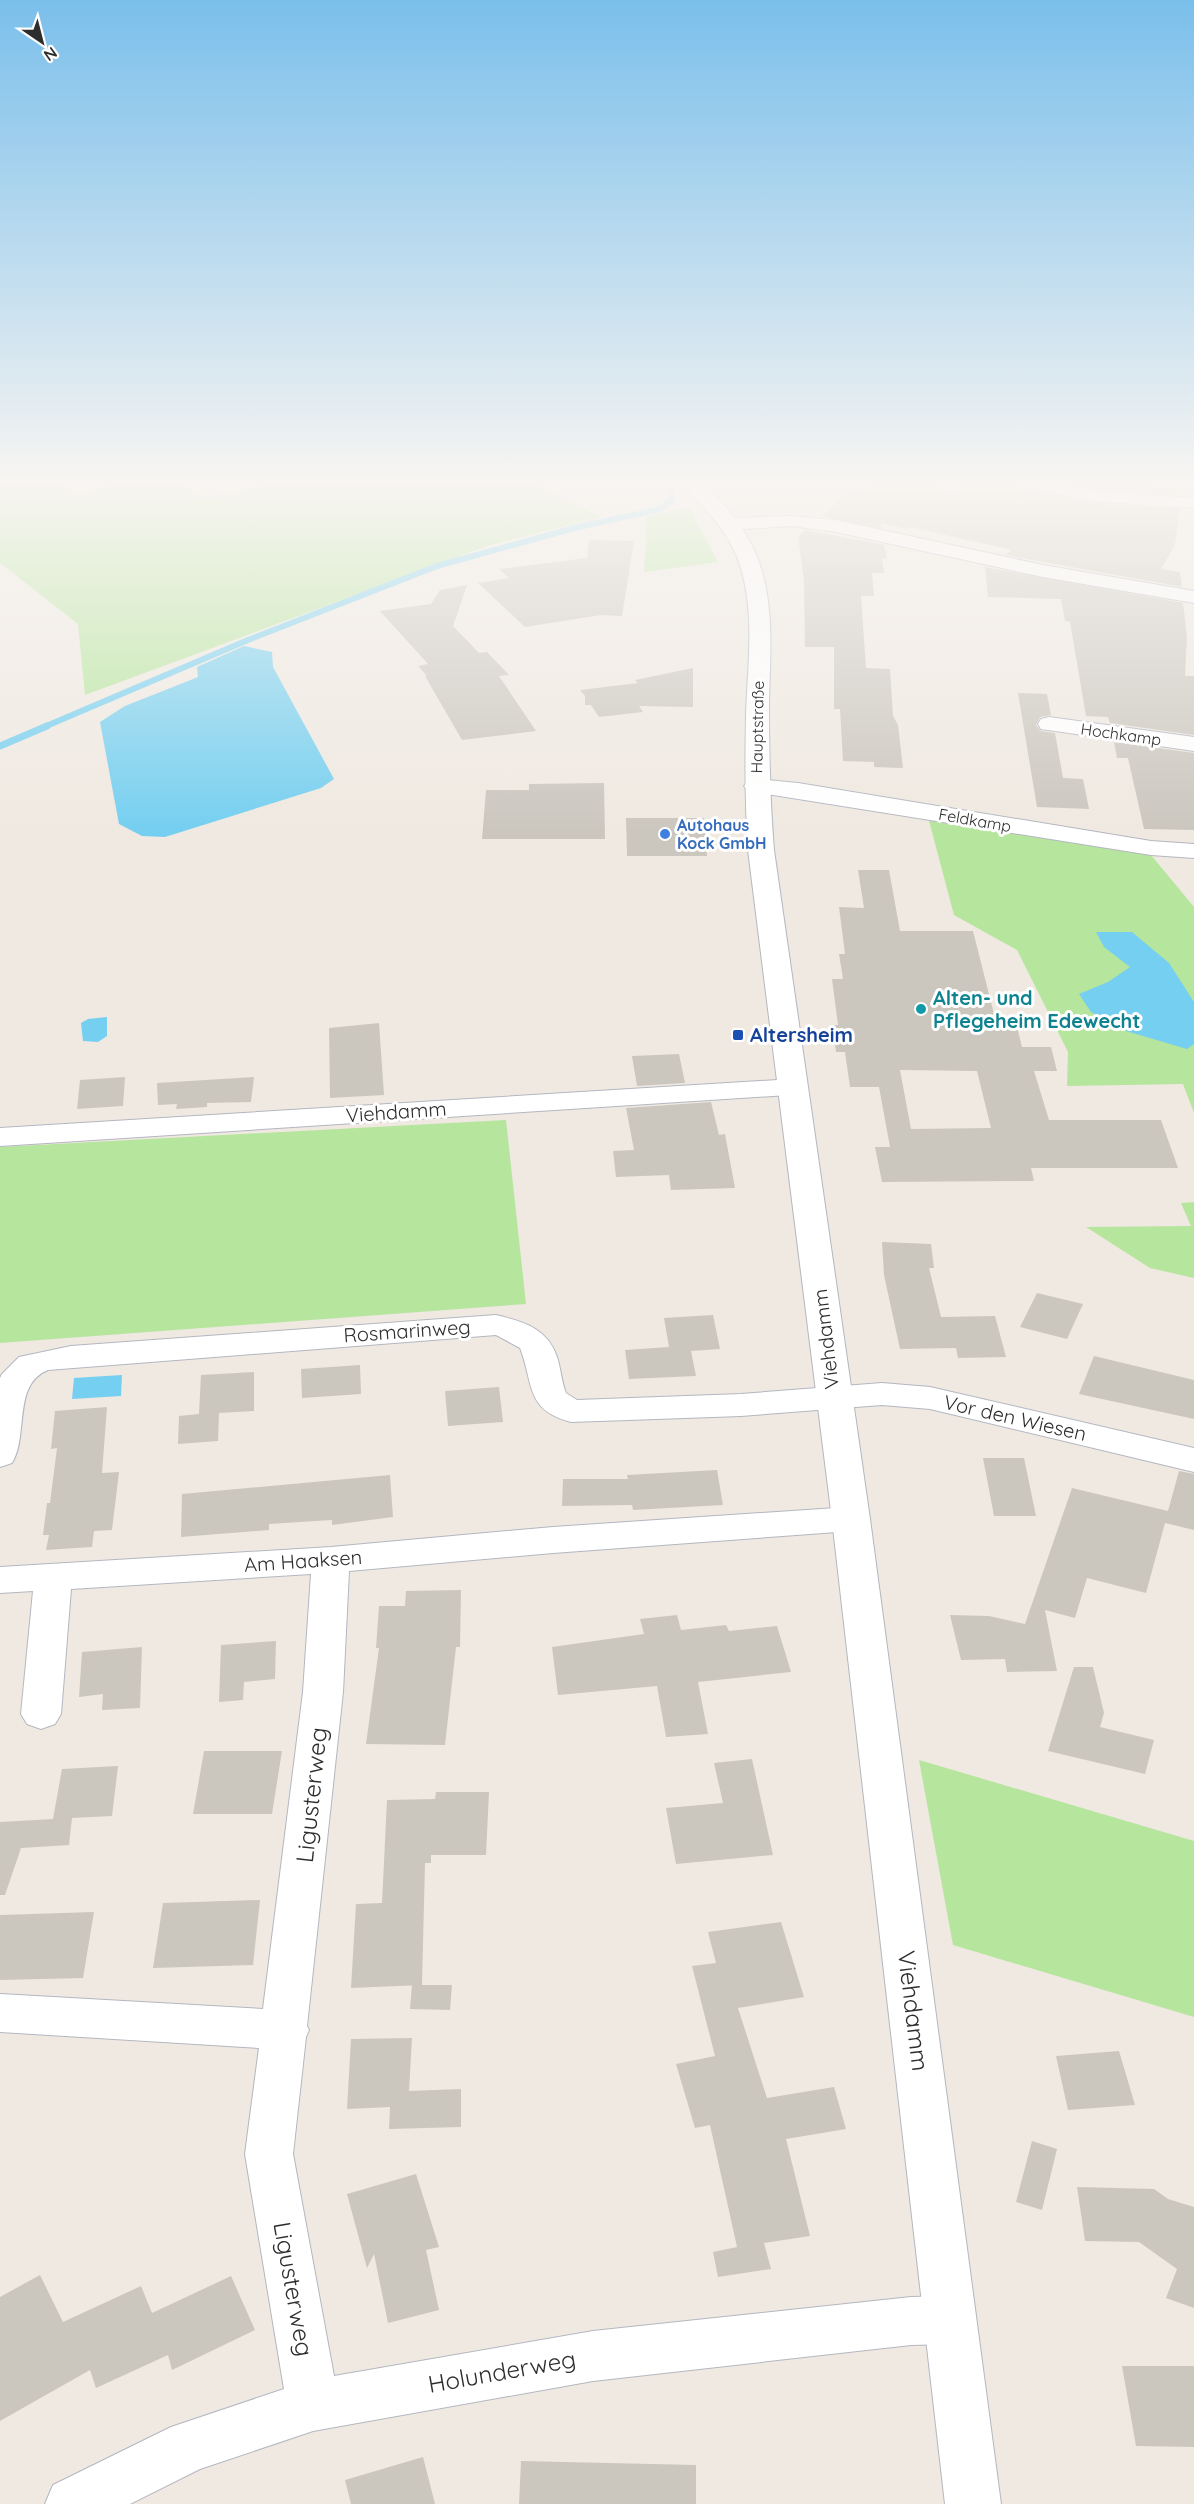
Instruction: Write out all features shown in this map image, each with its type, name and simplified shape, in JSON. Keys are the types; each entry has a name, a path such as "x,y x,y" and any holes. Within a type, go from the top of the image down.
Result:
{"main road":[{"name":"Hauptstraße","path":"757,598 760,628 756,786 761,850"},
{"name":"Viehdamm","path":"761,850 833,1399 851,1519 973,2504"}],"street":[{"name":"Hochkamp","path":"1049,724 1194,744"},
{"name":"Feldkamp","path":"756,786 798,790 1151,848 1194,851"},
{"name":"Viehdamm","path":"0,1137 793,1088"},
{"name":"Rosmarinweg","path":"0,1455 15,1378 26,1367 47,1360 71,1356 496,1325 516,1329 530,1338 541,1351 547,1387 554,1401 571,1411 833,1399"},
{"name":"Vor den Wiesen","path":"833,1399 882,1394 930,1398 1194,1461"},
{"name":"Am Haaksen","path":"0,1580 331,1560 553,1540 851,1519"},
{"name":"Ligusterweg","path":"313,2405 269,2154 286,2030 323,1692 331,1560"},
{"path":"41,1714 53,1577"},
{"path":"0,2013 286,2030"},
{"name":"Holunderweg","path":"72,2504 190,2446 313,2405 593,2356 911,2321 951,2320"}],"green space":[{"path":"45,598 347,598 85,695 78,624"},
{"path":"928,817 1146,849 1194,907 1194,1113 1183,1084 1067,1086 1068,1052 1017,950 954,915"},
{"path":"506,1120 526,1304 0,1343 0,1147"},
{"path":"1194,1202 1194,1278 1150,1268 1086,1227 1191,1226 1181,1203"},
{"path":"919,1760 1194,1841 1194,2017 953,1945"}],"water":[{"path":"244,646 272,652 273,667 334,779 321,788 165,837 142,836 119,824 100,722 125,706 198,677 197,667"},
{"path":"1096,932 1132,932 1169,963 1194,1002 1194,1044 1187,1049 1126,1031 1091,1012 1079,994 1108,982 1130,967 1104,947"},
{"path":"107,1017 107,1036 98,1042 83,1041 81,1023 88,1019"},
{"path":"122,1375 121,1396 72,1399 74,1378"}],"building":[{"path":"435,598 463,598 453,626 479,653 487,652 509,675 499,676 536,731 462,740 425,676 427,676 418,666 428,664 380,611 431,604"},
{"path":"494,598 625,598 622,616 601,615 525,627"},
{"path":"804,598 861,598 866,668 890,669 893,716 898,725 903,768 874,767 874,762 843,761 840,709 834,709 834,647 805,647"},
{"path":"1019,598 1155,598 1183,603 1187,637 1185,676 1194,676 1194,735 1110,723 1108,717 1086,716 1070,622 1065,621 1061,599"},
{"path":"693,668 693,707 639,706 643,712 599,717 591,705 585,705 585,696 580,690 638,683 635,680"},
{"path":"1018,693 1047,694 1051,715 1040,717 1036,725 1041,731 1055,733 1063,778 1083,779 1089,809 1037,807"},
{"path":"1114,742 1194,753 1194,830 1144,829 1128,758 1117,758"},
{"path":"604,783 605,839 482,839 486,790 529,790 529,784"},
{"path":"626,818 704,818 707,856 627,856"},
{"path":"858,870 889,870 900,931 973,931 997,1026 1017,1027 1022,1047 1051,1047 1057,1071 1034,1071 1049,1120 1161,1120 1178,1168 1031,1168 1034,1181 882,1182 875,1147 890,1147 879,1087 850,1087 845,1052 836,1052 833,1025 838,1025 832,979 843,979 839,954 845,954 839,907 864,908","holes":["900,1070 977,1071 991,1128 911,1129"]},
{"path":"379,1023 384,1095 330,1098 329,1028"},
{"path":"679,1054 685,1083 637,1086 632,1056"},
{"path":"125,1077 123,1106 77,1109 80,1080"},
{"path":"254,1077 251,1102 207,1103 207,1107 176,1109 177,1104 158,1105 157,1083"},
{"path":"711,1102 719,1135 725,1134 735,1188 671,1190 669,1175 616,1177 613,1151 634,1150 626,1108"},
{"path":"882,1242 931,1244 934,1268 929,1268 941,1317 995,1316 1006,1357 958,1358 956,1348 900,1349 884,1275"},
{"path":"1037,1293 1083,1304 1067,1339 1020,1327"},
{"path":"713,1315 720,1349 691,1351 696,1376 629,1379 625,1350 669,1347 664,1318"},
{"path":"1094,1356 1194,1380 1194,1419 1079,1394"},
{"path":"360,1365 361,1394 302,1398 301,1369"},
{"path":"254,1372 254,1411 219,1413 218,1441 178,1444 179,1416 199,1414 201,1375"},
{"path":"499,1387 503,1422 448,1426 445,1391"},
{"path":"107,1407 102,1473 119,1472 112,1530 94,1531 92,1547 46,1550 49,1535 43,1535 47,1503 50,1503 57,1448 51,1449 55,1411"},
{"path":"983,1458 1024,1458 1036,1516 994,1516"},
{"path":"717,1470 723,1505 633,1510 632,1505 562,1506 563,1479 628,1479 627,1475"},
{"path":"1179,1471 1194,1474 1194,1530 1165,1523 1146,1593 1087,1578 1075,1618 1045,1610 1057,1671 1007,1672 1005,1659 961,1660 950,1615 989,1616 1025,1624 1072,1488 1168,1511"},
{"path":"390,1475 393,1517 332,1525 332,1520 269,1524 269,1530 181,1537 182,1494"},
{"path":"461,1590 460,1647 456,1647 445,1745 366,1744 379,1648 376,1648 379,1606 405,1606 406,1591"},
{"path":"677,1615 681,1630 726,1625 729,1631 777,1626 791,1672 698,1682 708,1734 666,1737 657,1686 558,1695 552,1647 644,1634 640,1619"},
{"path":"276,1641 275,1679 244,1682 243,1700 219,1702 221,1645"},
{"path":"142,1647 140,1708 102,1710 103,1694 79,1697 82,1652"},
{"path":"1074,1667 1093,1667 1104,1713 1100,1727 1154,1740 1145,1774 1048,1751"},
{"path":"204,1751 282,1751 272,1814 193,1814"},
{"path":"752,1759 773,1855 676,1864 666,1808 723,1803 714,1763"},
{"path":"118,1766 112,1816 72,1818 69,1845 21,1848 5,1895 0,1895 0,1822 53,1819 62,1769"},
{"path":"436,1792 489,1792 486,1855 431,1855 431,1863 425,1863 422,1985 351,1988 356,1904 382,1903 387,1800 435,1799"},
{"path":"260,1900 253,1965 153,1968 163,1903"},
{"path":"94,1912 83,1978 0,1980 0,1915"},
{"path":"781,1922 804,1997 738,2008 767,2098 834,2087 846,2129 786,2139 810,2236 764,2243 771,2269 718,2277 713,2252 737,2247 710,2125 695,2128 676,2064 715,2056 692,1966 716,1963 708,1932"},
{"path":"412,1985 452,1985 450,2010 410,2009"},
{"path":"412,2038 409,2091 461,2089 461,2127 389,2129 390,2107 347,2109 351,2039"},
{"path":"1119,2051 1135,2105 1068,2110 1056,2056"},
{"path":"1032,2141 1057,2149 1042,2210 1016,2202"},
{"path":"416,2174 439,2247 426,2250 439,2310 388,2323 374,2254 367,2268 347,2194"},
{"path":"1077,2187 1154,2189 1168,2199 1194,2207 1194,2308 1166,2298 1177,2269 1139,2242 1085,2241"},
{"path":"40,2275 63,2322 141,2286 152,2313 231,2276 255,2330 172,2370 168,2355 96,2388 90,2370 0,2421 0,2297"},
{"path":"1122,2366 1194,2366 1194,2447 1136,2446"},
{"path":"423,2457 435,2504 351,2504 345,2480"},
{"path":"521,2461 696,2465 696,2504 519,2504"}],"waterway":[{"path":"44,727 248,640 356,598"},
{"path":"0,746 47,726"}],"place":[{"name":"Autohaus Kock GmbH","path":"665,834"},
{"name":"Alten- und Pflegeheim Edewecht","path":"921,1009"},
{"name":"Altersheim","path":"738,1035"}]}
